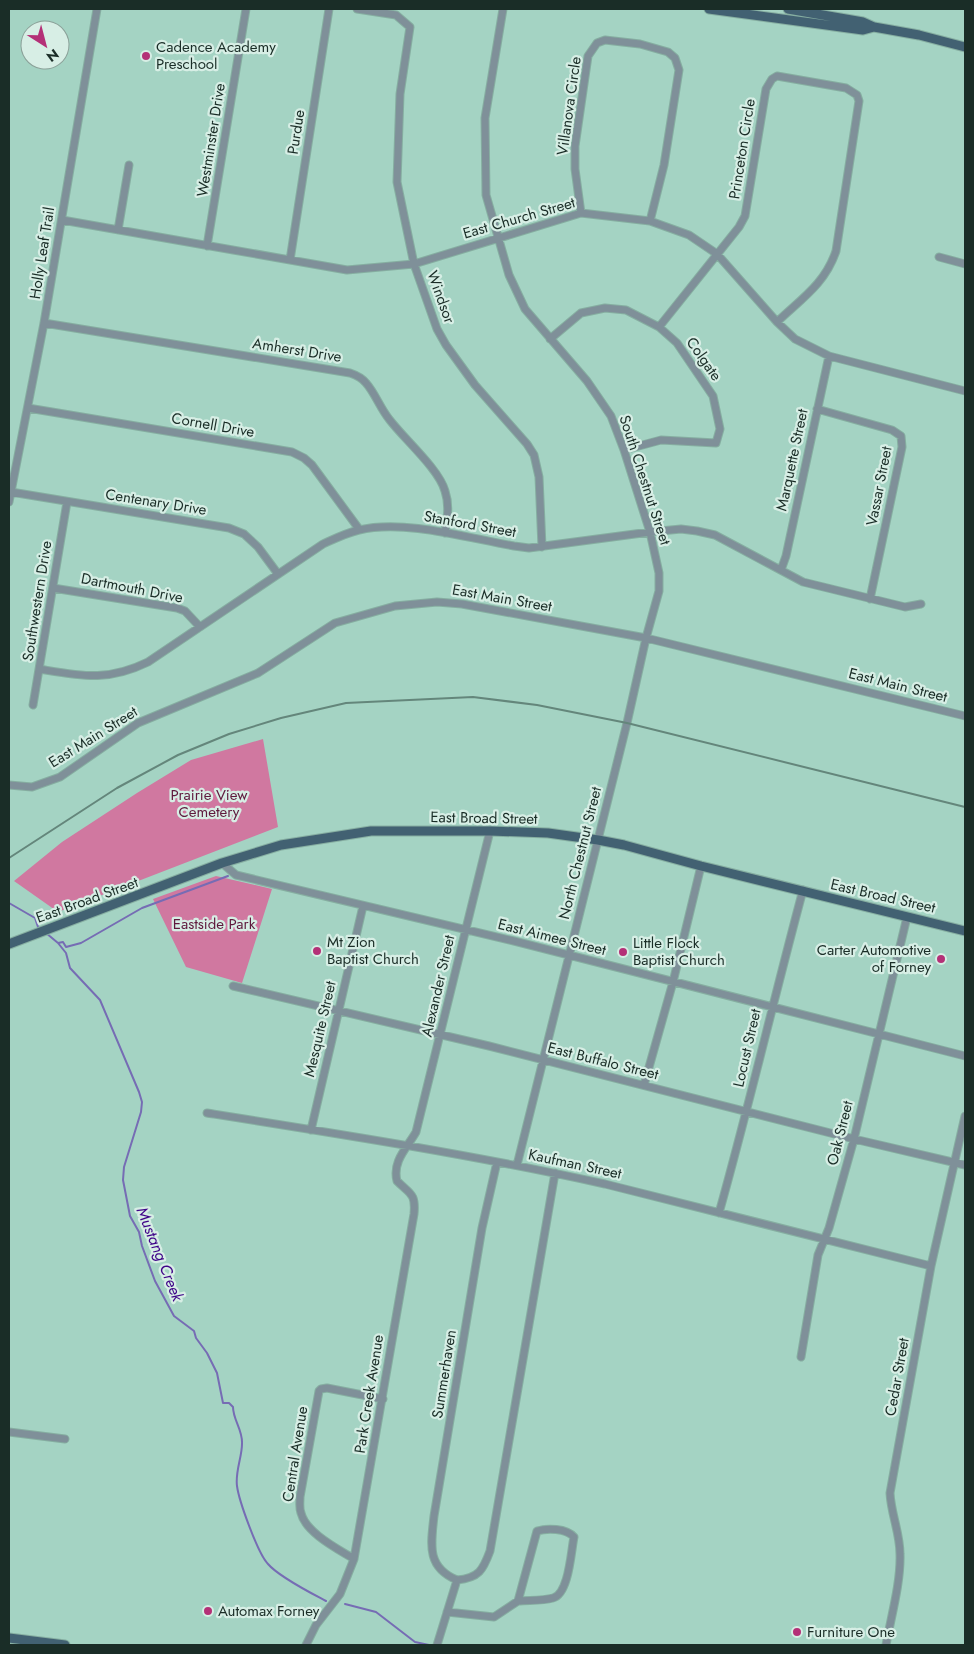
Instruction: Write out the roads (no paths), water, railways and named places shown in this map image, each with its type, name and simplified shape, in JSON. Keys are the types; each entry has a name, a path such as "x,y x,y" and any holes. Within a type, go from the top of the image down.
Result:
{"main road":[{"path":"709,9 863,30 874,27"},
{"path":"788,9 862,22 874,27 919,35 965,47"},
{"name":"East Broad Street","path":"9,944 222,863 281,845 371,831 548,833 598,840 965,930"},
{"path":"9,1638 65,1645"}],"street":[{"name":"Holly Leaf Trail","path":"9,502 44,324 97,9"},
{"name":"Westminster Drive","path":"208,246 246,9"},
{"name":"Purdue","path":"290,260 329,9"},
{"name":"Windsor","path":"357,9 396,15 410,27 400,94 397,182 414,264 437,329 446,345 469,378 527,444 534,455 539,477 542,547"},
{"name":"South Chestnut Street","path":"503,9 485,118 486,195 509,275 525,309 587,381 611,416 650,532 659,573 659,591 646,638 627,723"},
{"name":"Villanova Circle","path":"582,213 575,169 575,146 588,56 597,43 605,40 640,44 668,52 675,58 679,70 664,165 650,221"},
{"name":"Princeton Circle","path":"659,327 739,227 744,216 766,89 772,79 777,76 846,88 857,95 859,101 836,251 831,266 822,280 776,322"},
{"path":"118,230 129,165"},
{"name":"East Church Street","path":"62,220 347,270 414,264 582,213 650,221 689,235 717,254 776,322 794,339 829,356 965,391"},
{"path":"939,257 965,264"},
{"name":"Colgate","path":"550,339 581,313 605,308 626,310 659,327 677,343 713,396 720,429 716,442 661,440 624,450"},
{"name":"Amherst Drive","path":"44,324 350,373 359,377 367,383 387,417 438,476 445,490 448,503 445,533"},
{"name":"Marquette Street","path":"781,570 786,556 829,356"},
{"name":"Cornell Drive","path":"28,408 292,452 304,458 312,465 359,529"},
{"name":"Vassar Street","path":"817,409 892,430 901,436 902,447 870,599"},
{"name":"Centenary Drive","path":"10,492 229,528 244,534 258,547 278,574"},
{"name":"Southwestern Drive","path":"33,705 67,502"},
{"name":"Stanford Street","path":"39,669 78,676 98,677 118,674 133,669 148,662 323,544 359,529 412,528 514,546 542,547 650,532 681,530 715,535 803,582 905,607 921,604"},
{"name":"Dartmouth Drive","path":"53,588 177,608 185,611 200,627"},
{"name":"East Main Street","path":"9,785 32,787 60,777 138,723 258,673 335,623 395,606 436,602 462,604 646,638 965,716"},
{"name":"North Chestnut Street","path":"517,1166 627,723"},
{"name":"Alexander Street","path":"408,1146 416,1132 490,831"},
{"name":"East Aimee Street","path":"222,863 236,875 466,930 965,1056"},
{"path":"644,1085 673,982 701,866"},
{"name":"Locust Street","path":"719,1212 747,1112 771,1007 803,890"},
{"name":"Mesquite Street","path":"311,1130 363,906"},
{"name":"Oak Street","path":"801,1356 818,1256 825,1239 854,1140 907,917"},
{"name":"East Buffalo Street","path":"233,986 441,1034 854,1140 965,1165"},
{"name":"Kaufman Street","path":"207,1113 408,1146 555,1173 719,1212 931,1266"},
{"name":"Cedar Street","path":"886,1645 900,1570 900,1552 890,1505 890,1493 931,1266 965,1116"},
{"name":"Park Creek Avenue","path":"306,1645 316,1625 340,1594 354,1559 414,1214 415,1203 413,1195 397,1181 395,1175 400,1154 408,1146"},
{"name":"Summerhaven","path":"457,1580 449,1577 438,1568 431,1549 434,1516 482,1228 497,1162"},
{"path":"437,1645 457,1580 466,1579 483,1569 490,1551 555,1173"},
{"name":"Central Avenue","path":"354,1559 315,1533 300,1512 300,1497 318,1391 321,1388 327,1388 383,1399"},
{"path":"9,1432 65,1439"},
{"path":"447,1612 494,1617 518,1601 542,1600 559,1596 567,1576 574,1537 572,1534 561,1530 546,1529 535,1533 518,1601"}],"waterway":[{"path":"58,943 63,942 66,947 81,943 142,908 228,876"},
{"name":"Mustang Creek","path":"9,903 35,918 40,929"},
{"name":"Mustang Creek","path":"46,933 66,953 70,968 100,1000 139,1092 142,1102 141,1112 124,1167 123,1180 130,1216 139,1232 155,1281 174,1316 194,1331 196,1338 207,1353 217,1373 223,1403 229,1403 233,1407 242,1439 237,1475 238,1493 254,1539 264,1558 273,1569 326,1601"},
{"name":"Mustang Creek","path":"345,1604 376,1612 415,1642 429,1645"}],"railway":[{"path":"9,858 117,788 178,755 229,734 281,718 346,703 473,697 537,705 627,723 965,807"}],"place":[{"name":"Cadence Academy Preschool","path":"146,56"},
{"name":"Mt Zion Baptist Church","path":"317,951"},
{"name":"Little Flock Baptist Church","path":"623,952"},
{"name":"Carter Automotive of Forney","path":"941,959"},
{"name":"Automax Forney","path":"208,1611"},
{"name":"Furniture One","path":"797,1632"}],"park label":[{"name":"Prairie View Cemetery","path":"209,804"},
{"name":"Eastside Park","path":"214,924"}]}
